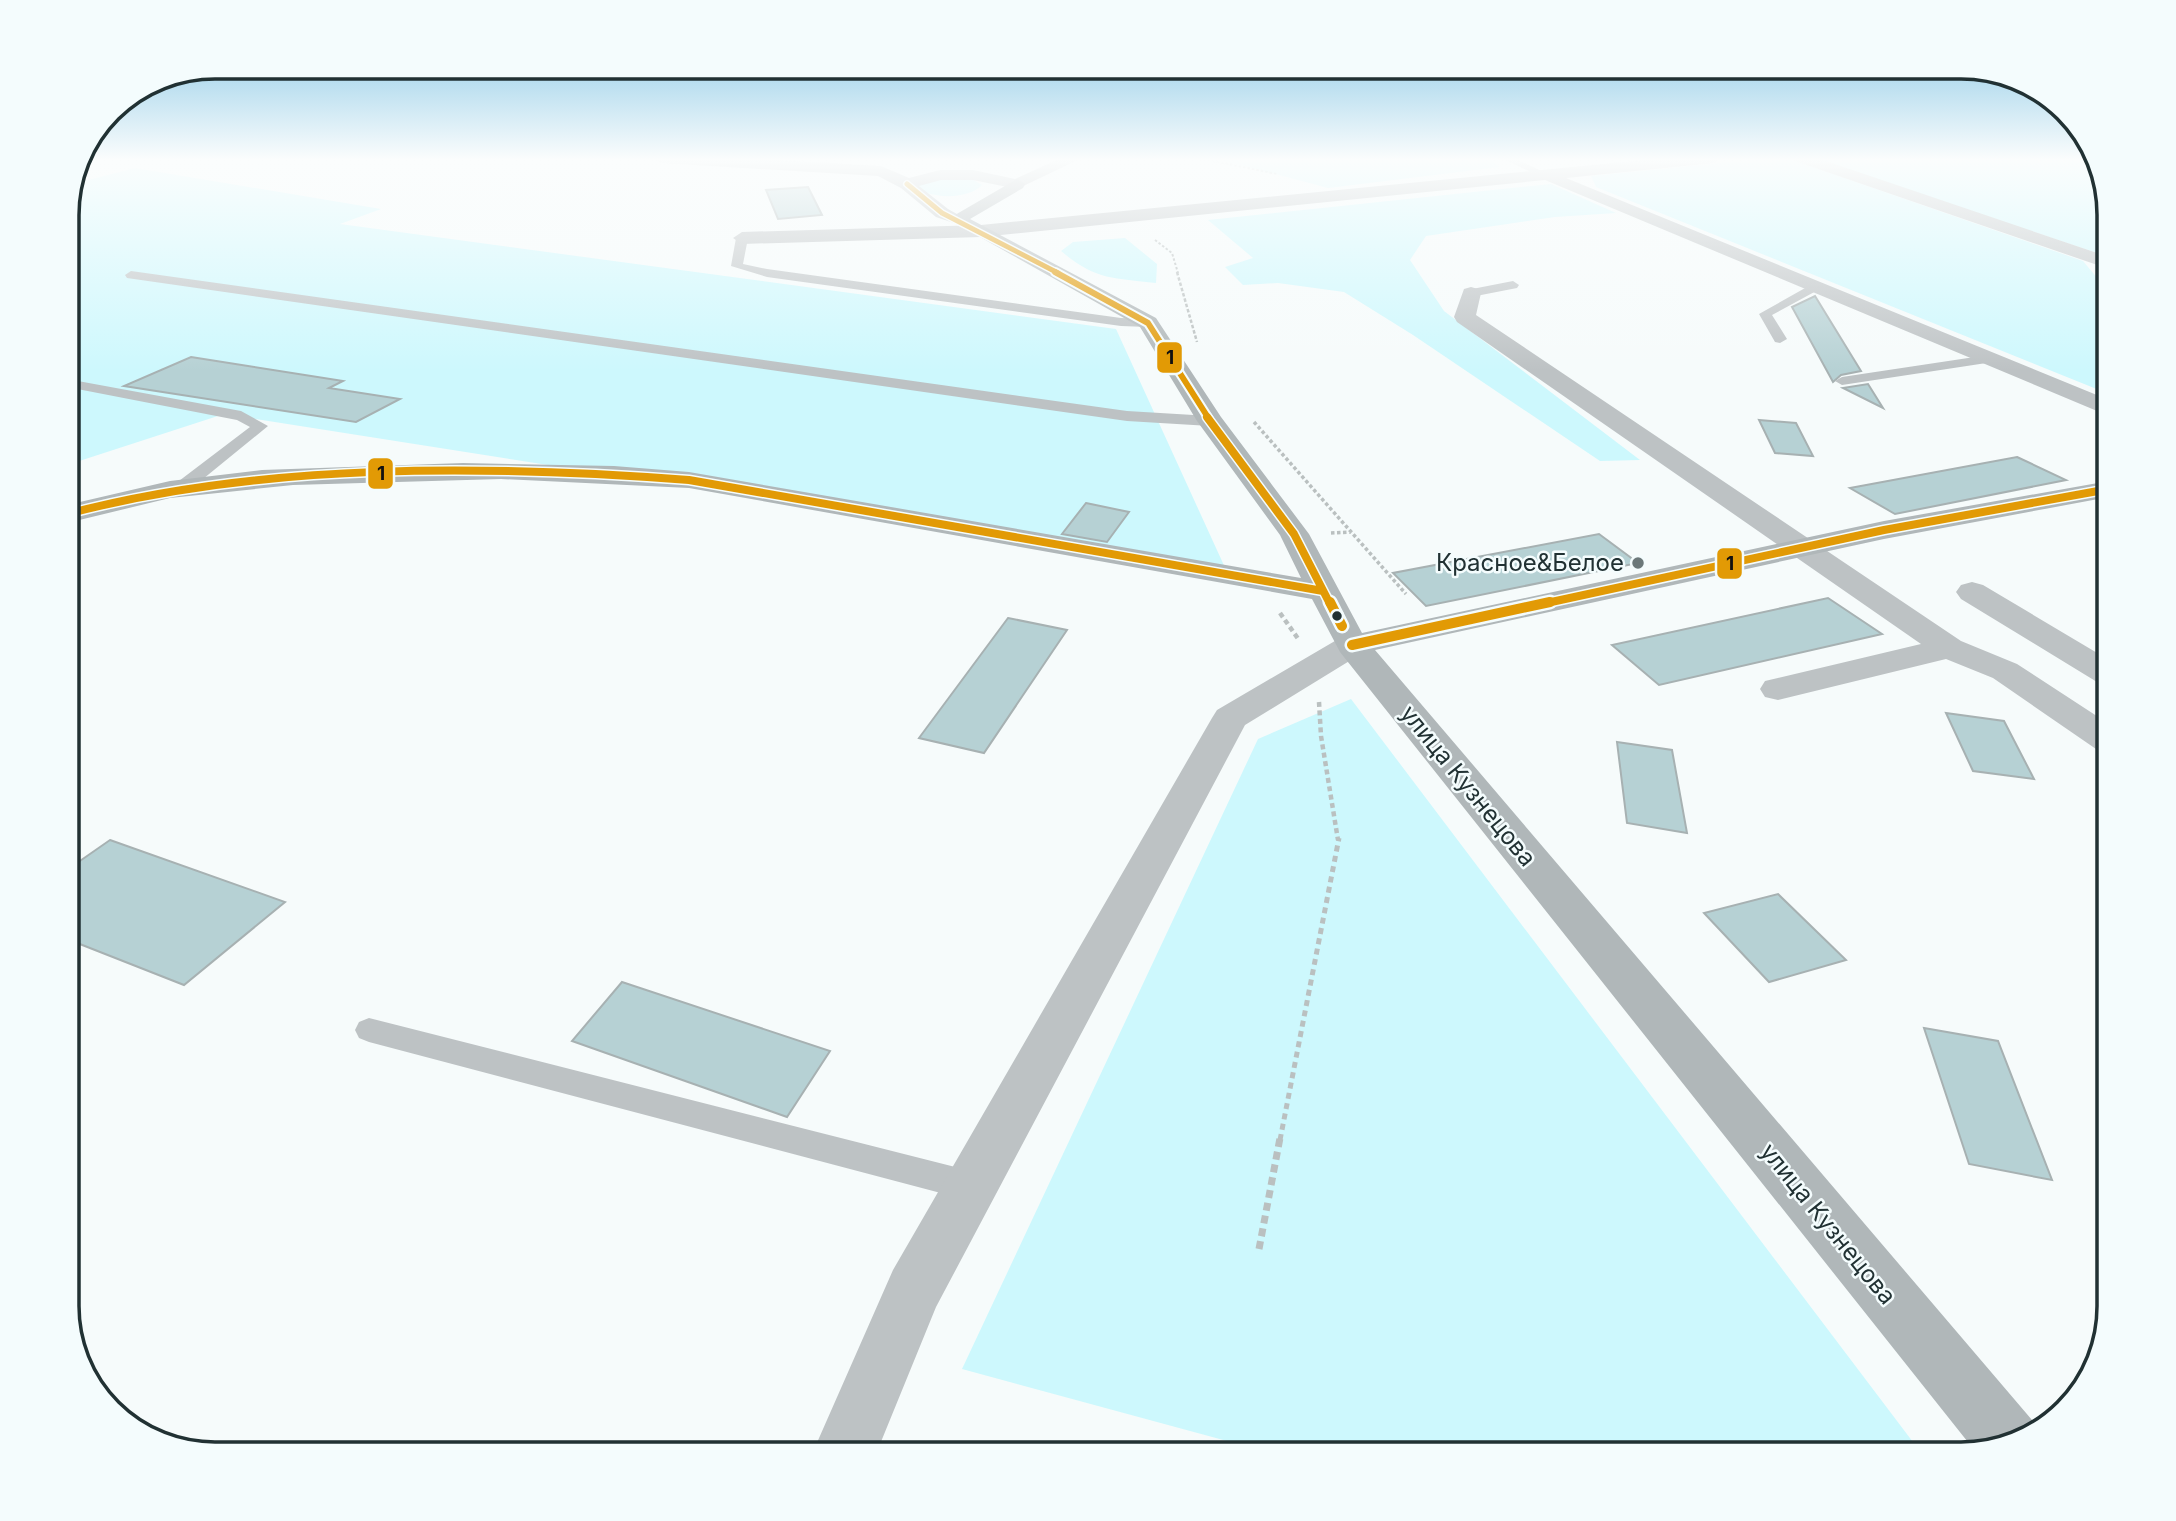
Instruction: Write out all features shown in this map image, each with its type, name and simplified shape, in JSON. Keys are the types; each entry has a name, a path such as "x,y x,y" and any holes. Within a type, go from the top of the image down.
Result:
{"street":[{"name":"улица Кузнецова","path":"977,229 1148,323 1210,421 1294,534 1323,591 1334,655 2003,1436"},
{"path":"743,238 1002,229"},
{"path":"1676,229 2097,404"},
{"path":"2009,229 2097,259"},
{"path":"79,511 138,495 181,488 301,476 471,469 608,473 689,481 1255,577 1323,591"},
{"path":"849,1442 914,1290 1230,718 1334,655 1884,530 2097,491"},
{"path":"1801,548 1949,648 2005,671 2097,733"},
{"path":"1972,592 2097,668"},
{"path":"1778,689 1949,648"}],"lane":[{"path":"743,238 737,265 767,273 1148,323"},
{"path":"131,275 1100,412 1210,421"},
{"path":"1513,285 1471,293 1465,317 1801,548"},
{"path":"1780,339 1765,314 1814,286"},
{"path":"1842,381 1988,359"},
{"path":"79,385 241,416 260,426 247,439 181,488"},
{"path":"369,1030 971,1185"}],"path":[{"path":"1140,229 1172,253 1197,342"},
{"path":"1250,419 1406,594"},
{"path":"1294,534 1351,532"},
{"path":"1255,577 1334,655 1321,736 1339,836 1259,1249"}],"shaded area":[{"path":"79,229 377,229 1116,329 1227,572 224,414 79,461"},
{"path":"1219,229 1474,229 1426,236 1410,260 1444,311 1640,460 1600,461 1413,335 1344,292 1278,283 1243,285 1225,267 1253,258"},
{"path":"1700,229 1991,229 2083,261 2097,278 2097,389"},
{"path":"2025,229 2097,229 2097,253"},
{"path":"1125,238 1157,264 1156,283 1095,273 1061,251 1073,242"},
{"path":"1351,699 1913,1442 1227,1442 962,1369 1258,739"}],"building":[{"path":"1815,296 1861,371 1841,375 1833,382 1792,307"},
{"path":"191,357 343,381 329,388 400,399 356,422 124,386"},
{"path":"1868,384 1883,408 1843,388"},
{"path":"1759,420 1796,423 1813,456 1775,453"},
{"path":"2017,457 2066,480 1895,514 1850,488"},
{"path":"1086,503 1129,512 1107,542 1062,534"},
{"path":"1599,534 1638,563 1426,606 1393,573"},
{"path":"1828,598 1882,634 1659,685 1612,645"},
{"path":"1008,618 1067,630 984,753 919,738"},
{"path":"1946,713 2004,721 2034,779 1973,771"},
{"path":"1617,742 1672,750 1687,833 1627,823"},
{"path":"110,840 285,902 184,985 79,944 79,862"},
{"path":"1778,894 1846,960 1769,982 1704,913"},
{"path":"622,982 830,1051 787,1117 572,1041"},
{"path":"1924,1028 1998,1041 2052,1180 1969,1164"}],"transit line":[{"name":"1","path":"977,229 1148,323 1210,421 1294,534 1342,626"},
{"name":"1","path":"79,511 180,489 294,477 490,472 649,477 689,480 1323,591"},
{"name":"1","path":"1352,645 1884,530 2097,491"}],"place":[{"name":"Красное&Белое","path":"1638,563"}]}
